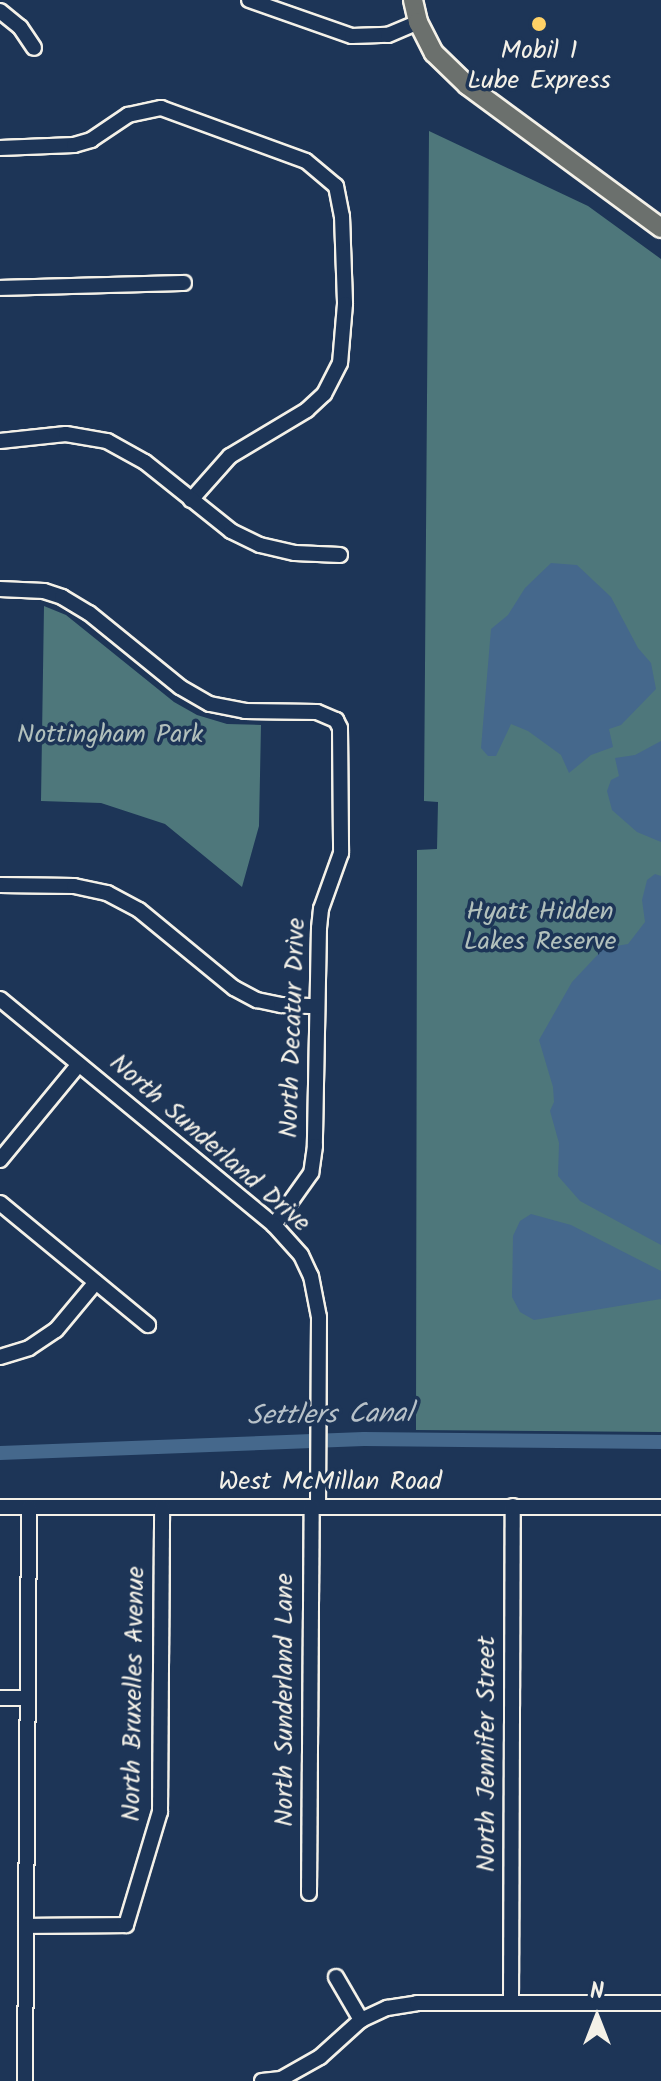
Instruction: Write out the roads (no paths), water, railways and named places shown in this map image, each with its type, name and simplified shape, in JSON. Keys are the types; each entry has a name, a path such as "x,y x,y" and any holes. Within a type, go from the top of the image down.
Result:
{"main road":[{"path":"413,0 418,22 434,53 467,85 661,228"}],"street":[{"path":"249,0 352,36 388,35 418,22"},
{"path":"0,11 20,27 34,48"},
{"path":"0,148 74,145 91,140 128,115 161,108 306,161 336,186 342,216 345,304 340,363 324,394 307,410 230,456 191,500"},
{"path":"0,288 184,283"},
{"path":"0,441 66,434 107,441 145,462 231,531 260,545 295,553 340,555"},
{"name":"North Decatur Drive","path":"0,589 44,591 62,597 89,613 180,687 210,704 245,711 317,712 336,720 342,736 342,835 341,853 321,909 315,1146 311,1173 274,1225"},
{"path":"0,885 74,886 107,893 139,910 234,988 257,1000 281,1005 317,1006"},
{"name":"North Sunderland Drive","path":"0,999 274,1225 301,1255 317,1298 319,1453 315,1507"},
{"path":"0,1160 79,1064"},
{"path":"0,1203 148,1325"},
{"path":"0,1357 29,1348 56,1330 96,1282"},
{"name":"North Jennifer Street","path":"511,2003 513,1506"},
{"name":"West McMillan Road","path":"0,1507 661,1507"},
{"path":"25,2081 29,1507"},
{"name":"North Bruxelles Avenue","path":"26,1926 126,1925 160,1812 162,1507"},
{"name":"North Sunderland Lane","path":"309,1893 315,1507"},
{"path":"0,1698 27,1698"},
{"path":"336,1977 361,2020"},
{"path":"262,2081 281,2079 320,2057 361,2020 387,2008 417,2003 661,2003"}],"water":[{"path":"551,563 577,565 611,597 638,648 651,663 656,689 621,725 609,729 613,747 591,755 569,773 561,755 528,731 511,724 496,756 488,756 481,748 491,629 508,615 525,588"},
{"path":"661,741 661,842 637,832 612,810 607,791 611,780 619,776 615,758 635,755"},
{"path":"655,874 661,876 661,1245 580,1201 558,1176 559,1143 550,1111 554,1102 553,1087 539,1040 572,982 604,948 628,944 645,922 642,900 647,880"},
{"path":"531,1214 571,1225 661,1271 661,1299 534,1320 520,1312 512,1297 513,1236 520,1221"}],"waterway":[{"name":"Settlers Canal","path":"0,1453 364,1439 661,1442"}],"place":[{"name":"Mobil 1 Lube Express","path":"539,24"}],"park label":[{"name":"Nottingham Park","path":"110,736"},
{"name":"Hyatt Hidden Lakes Reserve","path":"540,928"}]}
